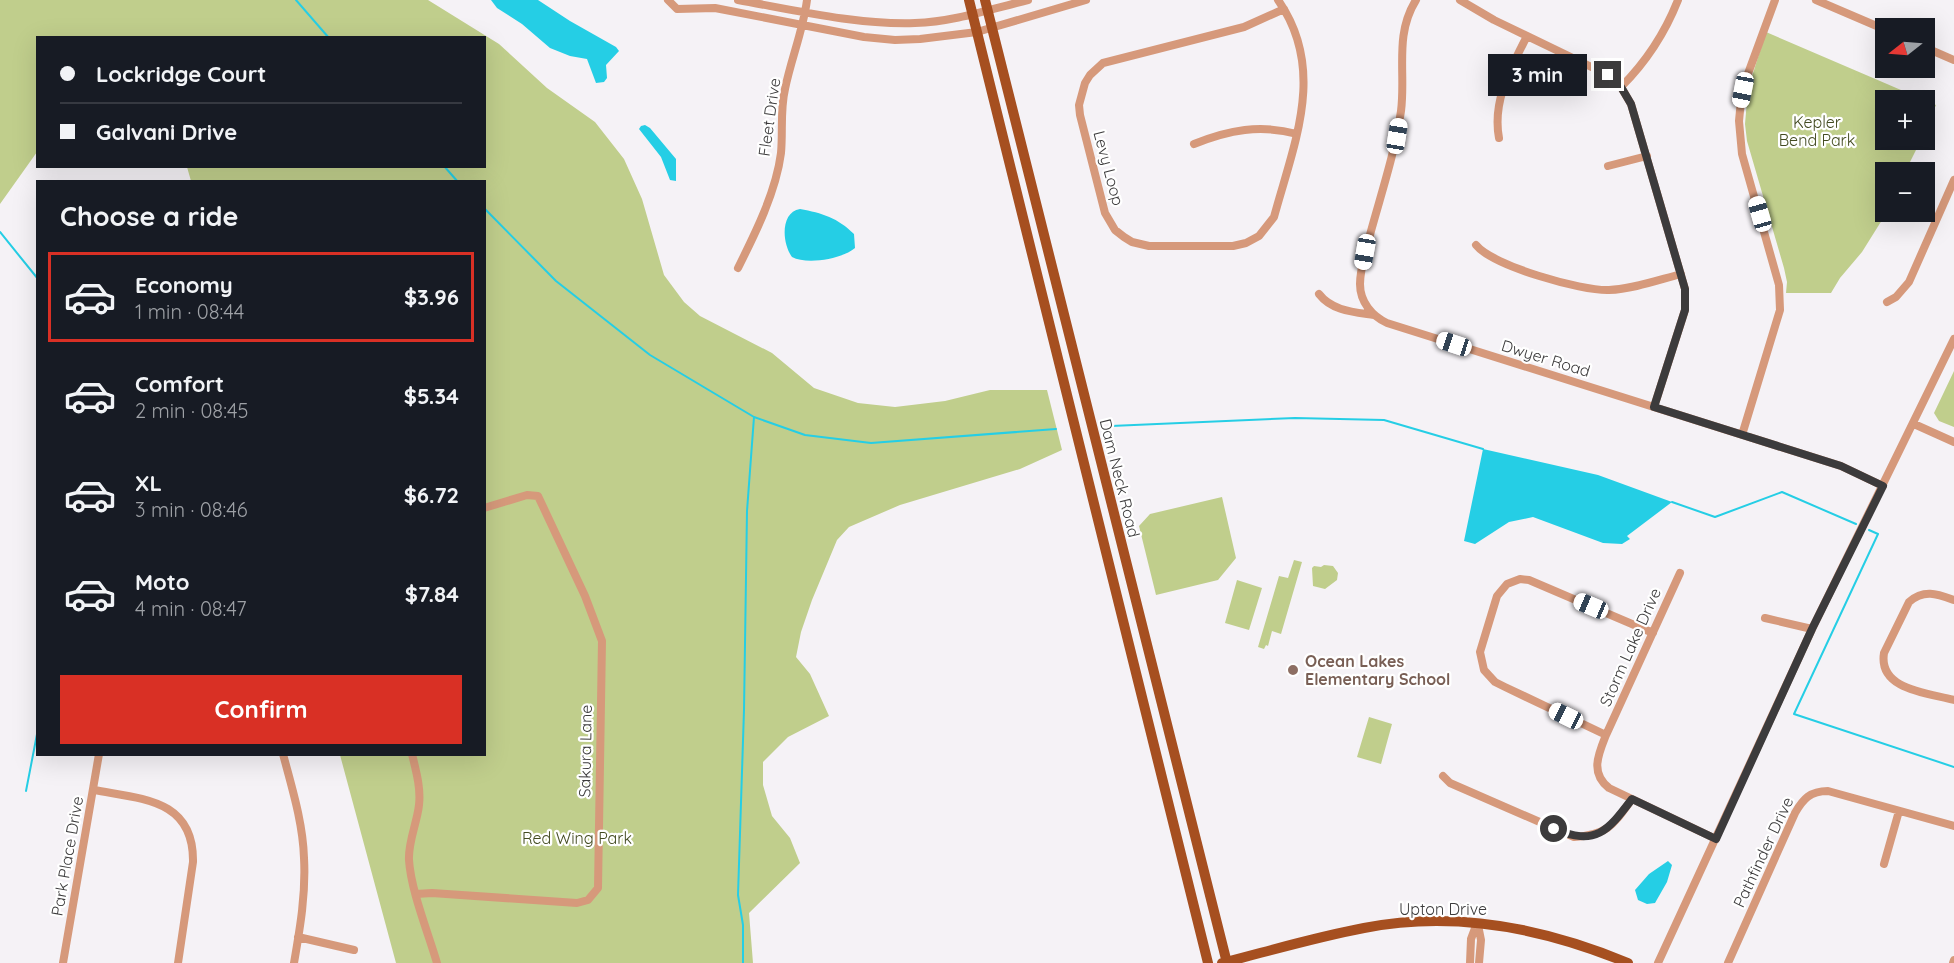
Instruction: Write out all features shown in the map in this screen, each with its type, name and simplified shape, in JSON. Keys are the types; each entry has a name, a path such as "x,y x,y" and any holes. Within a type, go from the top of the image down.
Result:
{"main road":[{"name":"Dam Neck Road","path":"969,0 1208,963"},
{"name":"Dam Neck Road","path":"986,5 1225,962"},
{"path":"1133,663 1151,660"},
{"name":"Upton Drive","path":"1225,962 1364,928 1423,921 1477,922 1539,932 1628,963"}],"street":[{"path":"668,0 677,9 716,8 802,26 895,40 977,32 1086,0"},
{"path":"738,0 855,19 917,23 972,15 986,5 1028,0"},
{"name":"Fleet Drive","path":"738,268 754,236 781,154 785,88 806,12 807,0"},
{"name":"Levy Loop","path":"1278,0 1284,9 1298,40 1304,72 1303,108 1274,217 1259,236 1246,243 1233,246 1149,246 1132,242 1124,237 1109,222 1105,213 1080,115 1080,99 1090,75 1103,63 1244,27 1284,9"},
{"path":"1374,315 1363,299 1360,282 1365,252 1397,136 1402,95 1402,43 1407,17 1416,0"},
{"path":"1460,0 1494,20 1608,75 1621,87 1631,104 1685,289 1685,310 1654,407"},
{"path":"1621,87 1642,64 1655,45 1678,0"},
{"path":"1742,435 1780,310 1779,285 1743,154 1739,121 1743,90 1775,0"},
{"path":"1816,0 1875,25"},
{"path":"1499,138 1497,120 1502,93 1527,36"},
{"path":"1935,52 1954,60"},
{"path":"1194,144 1220,134 1252,129 1275,129 1297,135"},
{"path":"1608,166 1647,156"},
{"path":"1887,302 1896,297 1909,282 1954,180"},
{"path":"1476,245 1492,258 1581,288 1596,290 1625,288 1681,274"},
{"name":"Dwyer Road","path":"1319,294 1336,308 1374,315 1387,323 1841,466 1883,486"},
{"path":"1658,963 1812,629 1954,339"},
{"path":"1914,424 1954,442"},
{"name":"Sakura Lane","path":"416,894 432,893 577,903 588,900 598,888 602,641 585,596 538,496 528,495 486,507"},
{"name":"Storm Lake Drive","path":"1680,573 1606,735 1596,761 1597,772 1609,788 1716,839"},
{"path":"1606,735 1505,687 1488,676 1481,663 1480,652 1497,596 1513,580 1529,580 1653,633"},
{"path":"1954,600 1928,593 1915,597 1909,602 1884,653 1883,660 1887,674 1896,683 1954,700"},
{"path":"1765,618 1812,629"},
{"name":"Park Place Drive","path":"63,963 99,756"},
{"path":"284,756 298,812 304,856 303,911 294,963"},
{"path":"412,756 420,802 409,860 416,894 436,963"},
{"path":"1443,776 1450,783 1574,837 1592,836 1611,827 1632,799"},
{"path":"94,790 160,804 178,816 186,827 193,848 193,862 178,963"},
{"name":"Pathfinder Drive","path":"1728,963 1795,813 1806,796 1828,791 1954,826"},
{"path":"1884,864 1899,811"},
{"path":"1470,963 1471,939 1477,922"},
{"path":"1477,922 1481,940 1479,963"},
{"path":"298,936 354,950"}],"green space":[{"name":"Red Wing Park","path":"0,0 428,0 499,44 547,88 595,122 624,159 642,199 664,275 684,302 700,316 772,353 814,388 858,403 895,407 945,401 990,390 1047,390 1062,450 1020,469 900,505 849,527 837,540 812,600 801,632 796,657 810,674 829,716 788,737 763,762 763,785 772,816 790,838 800,863 749,913 753,963 396,963 340,756 486,756 486,180 191,180 187,168 486,168 486,36 36,36 36,153 0,204"},
{"name":"Kepler Bend Park","path":"1766,32 1901,90 1875,90 1875,150 1916,150 1910,162 1875,162 1875,222 1881,222 1862,252 1840,278 1831,293 1786,293 1787,282 1784,268 1747,141 1745,124 1748,89"},
{"path":"1954,371 1954,427 1939,421 1934,413"},
{"path":"1222,497 1236,558 1218,580 1156,595 1139,526 1150,514"},
{"path":"1294,560 1302,562 1281,634 1272,631 1268,646 1266,645 1264,649 1258,647 1279,576 1288,578"},
{"path":"1324,565 1333,566 1338,573 1337,580 1325,589 1313,586 1312,568"},
{"path":"1237,580 1262,588 1249,630 1225,623"},
{"path":"1369,717 1392,724 1381,764 1357,757"}],"water":[{"path":"491,0 538,0 616,47 619,51 606,65 607,78 604,82 596,83 587,59 570,56 550,48 522,24 497,8"},
{"path":"645,125 676,159 676,181 670,180 661,157 639,129"},
{"path":"800,209 823,214 842,224 854,234 855,248 842,255 824,260 806,261 792,257 786,244 786,222 794,211"},
{"path":"1483,449 1598,475 1672,502 1627,536 1630,539 1622,544 1603,543 1533,517 1509,522 1475,544 1464,541"},
{"path":"1668,861 1672,865 1667,882 1655,903 1647,904 1638,900 1635,890 1649,874"}],"waterway":[{"path":"296,0 327,36"},
{"path":"446,168 456,180"},
{"path":"486,210 556,281 650,355 754,417 805,435 871,443 1056,429"},
{"path":"0,232 36,277"},
{"path":"743,963 743,925 738,895 747,511 754,417"},
{"path":"1111,426 1295,418 1384,420 1483,449"},
{"path":"1672,502 1715,517 1782,492 1856,524"},
{"path":"1869,530 1878,534 1794,714 1954,767"},
{"path":"26,791 36,739"}],"place":[{"name":"Ocean Lakes Elementary School","path":"1293,670"}],"route":[{"path":"1554,829 1574,837 1592,836 1611,827 1632,799 1716,839 1812,629 1883,486 1841,466 1654,407 1685,310 1685,289 1631,104 1621,87 1608,75"}]}
